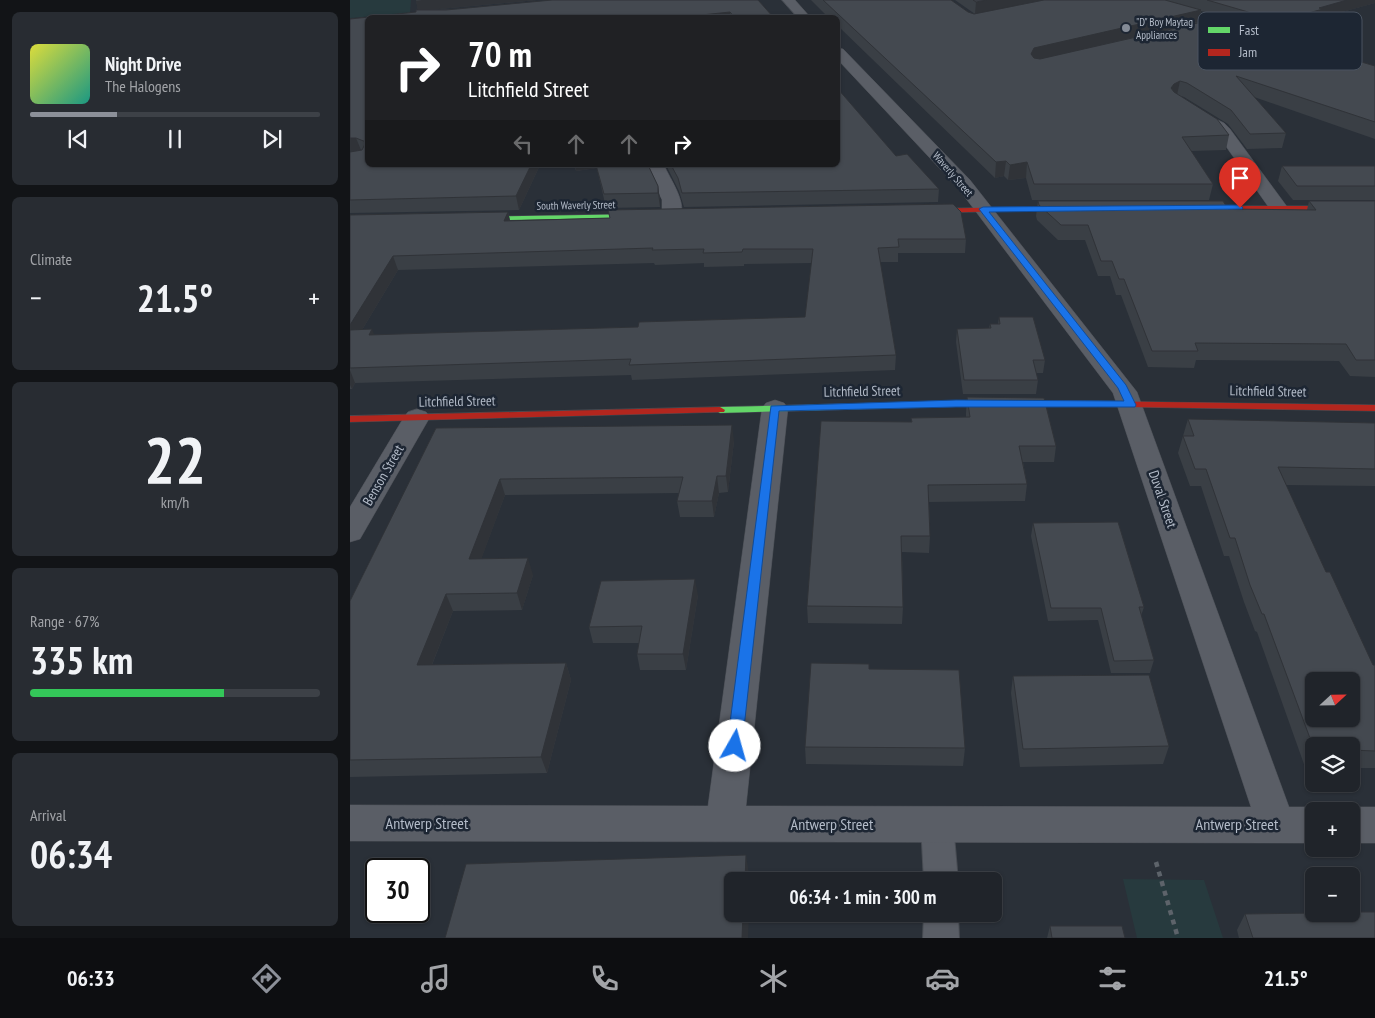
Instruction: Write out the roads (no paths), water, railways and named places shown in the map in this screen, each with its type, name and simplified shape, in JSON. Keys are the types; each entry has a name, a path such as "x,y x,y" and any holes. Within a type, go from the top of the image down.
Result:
{"street":[{"path":"788,0 802,15"},
{"path":"1144,0 1198,16"},
{"name":"Waverly Street","path":"840,54 960,179 983,209 1083,208"},
{"path":"1184,107 1221,129 1279,208"},
{"path":"656,167 671,200 668,216"},
{"path":"1181,208 1375,208"},
{"path":"912,211 983,209"},
{"name":"Duval Street","path":"983,209 1122,388 1131,405 1276,824"},
{"name":"South Waverly Street","path":"458,220 668,216"},
{"name":"Litchfield Street","path":"350,419 973,403 1375,408"},
{"path":"725,824 774,408"},
{"name":"Benson Street","path":"350,532 417,418"},
{"name":"Antwerp Street","path":"350,823 1305,824"},
{"path":"1360,825 1375,825"}],"lane":[{"path":"937,824 940,872"},
{"path":"941,922 941,938"}],"place":[{"name":"\"D\" Boy Maytag Appliances","path":"1126,28"}]}
